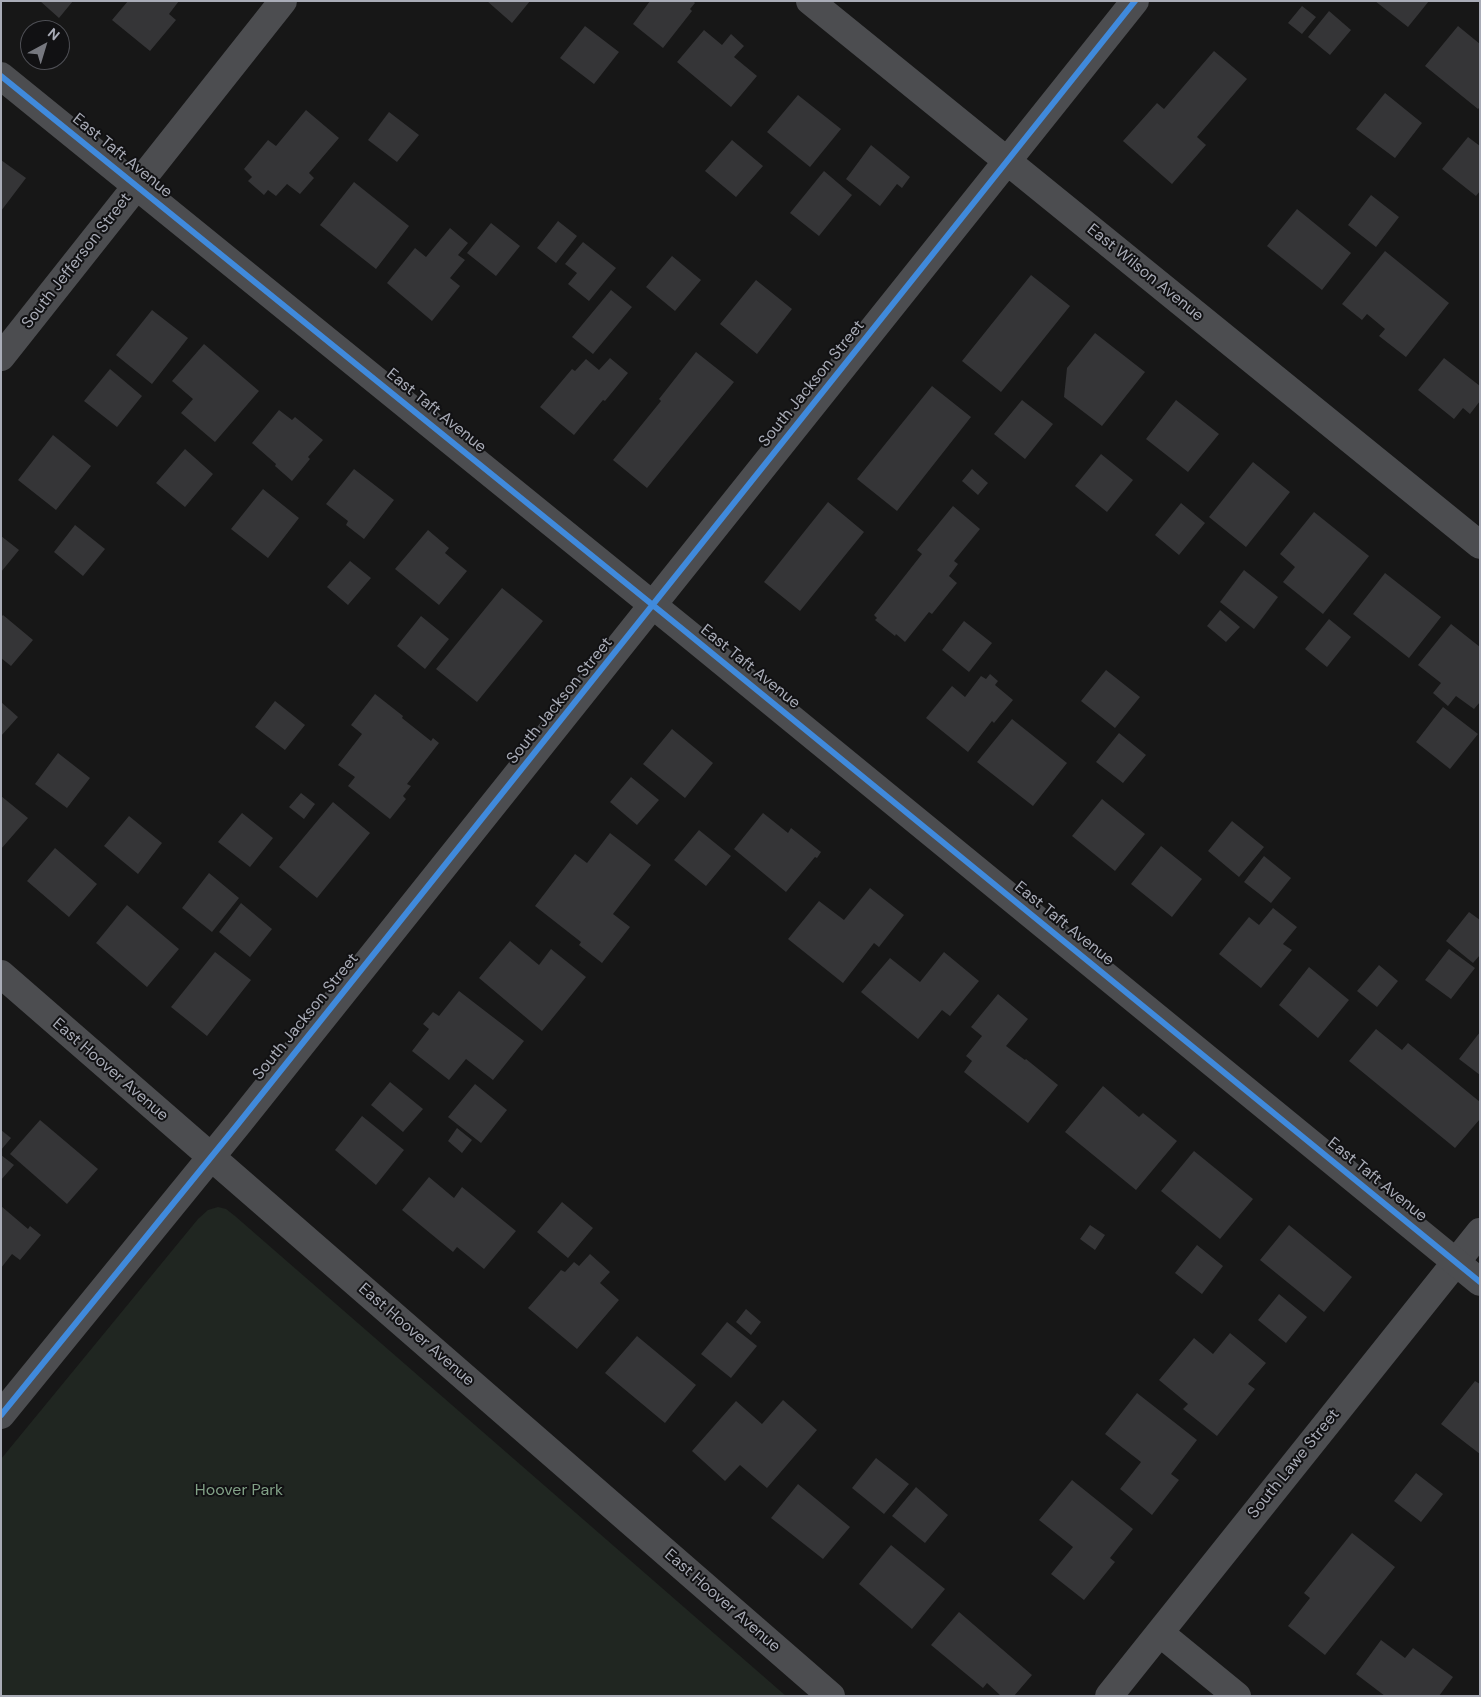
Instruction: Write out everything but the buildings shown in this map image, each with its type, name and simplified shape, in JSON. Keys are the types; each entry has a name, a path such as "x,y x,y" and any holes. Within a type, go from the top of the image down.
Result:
{"street":[{"name":"South Jefferson Street","path":"1,357 283,1"},
{"name":"East Wilson Avenue","path":"810,1 1480,545"},
{"name":"South Jackson Street","path":"1,1415 211,1158 1135,1"},
{"name":"East Taft Avenue","path":"1,76 1480,1282"},
{"name":"East Hoover Avenue","path":"1,974 831,1696"},
{"name":"South Lawe Street","path":"1109,1696 1480,1232"},
{"path":"1160,1633 1237,1696"}],"green space":[{"name":"Hoover Park","path":"218,1207 226,1209 235,1216 786,1696 1,1696 1,1459 198,1219 208,1210"}],"cycle path":[{"path":"1,1415 238,1124 1135,1"},
{"path":"1,76 686,632 1480,1282"}]}
